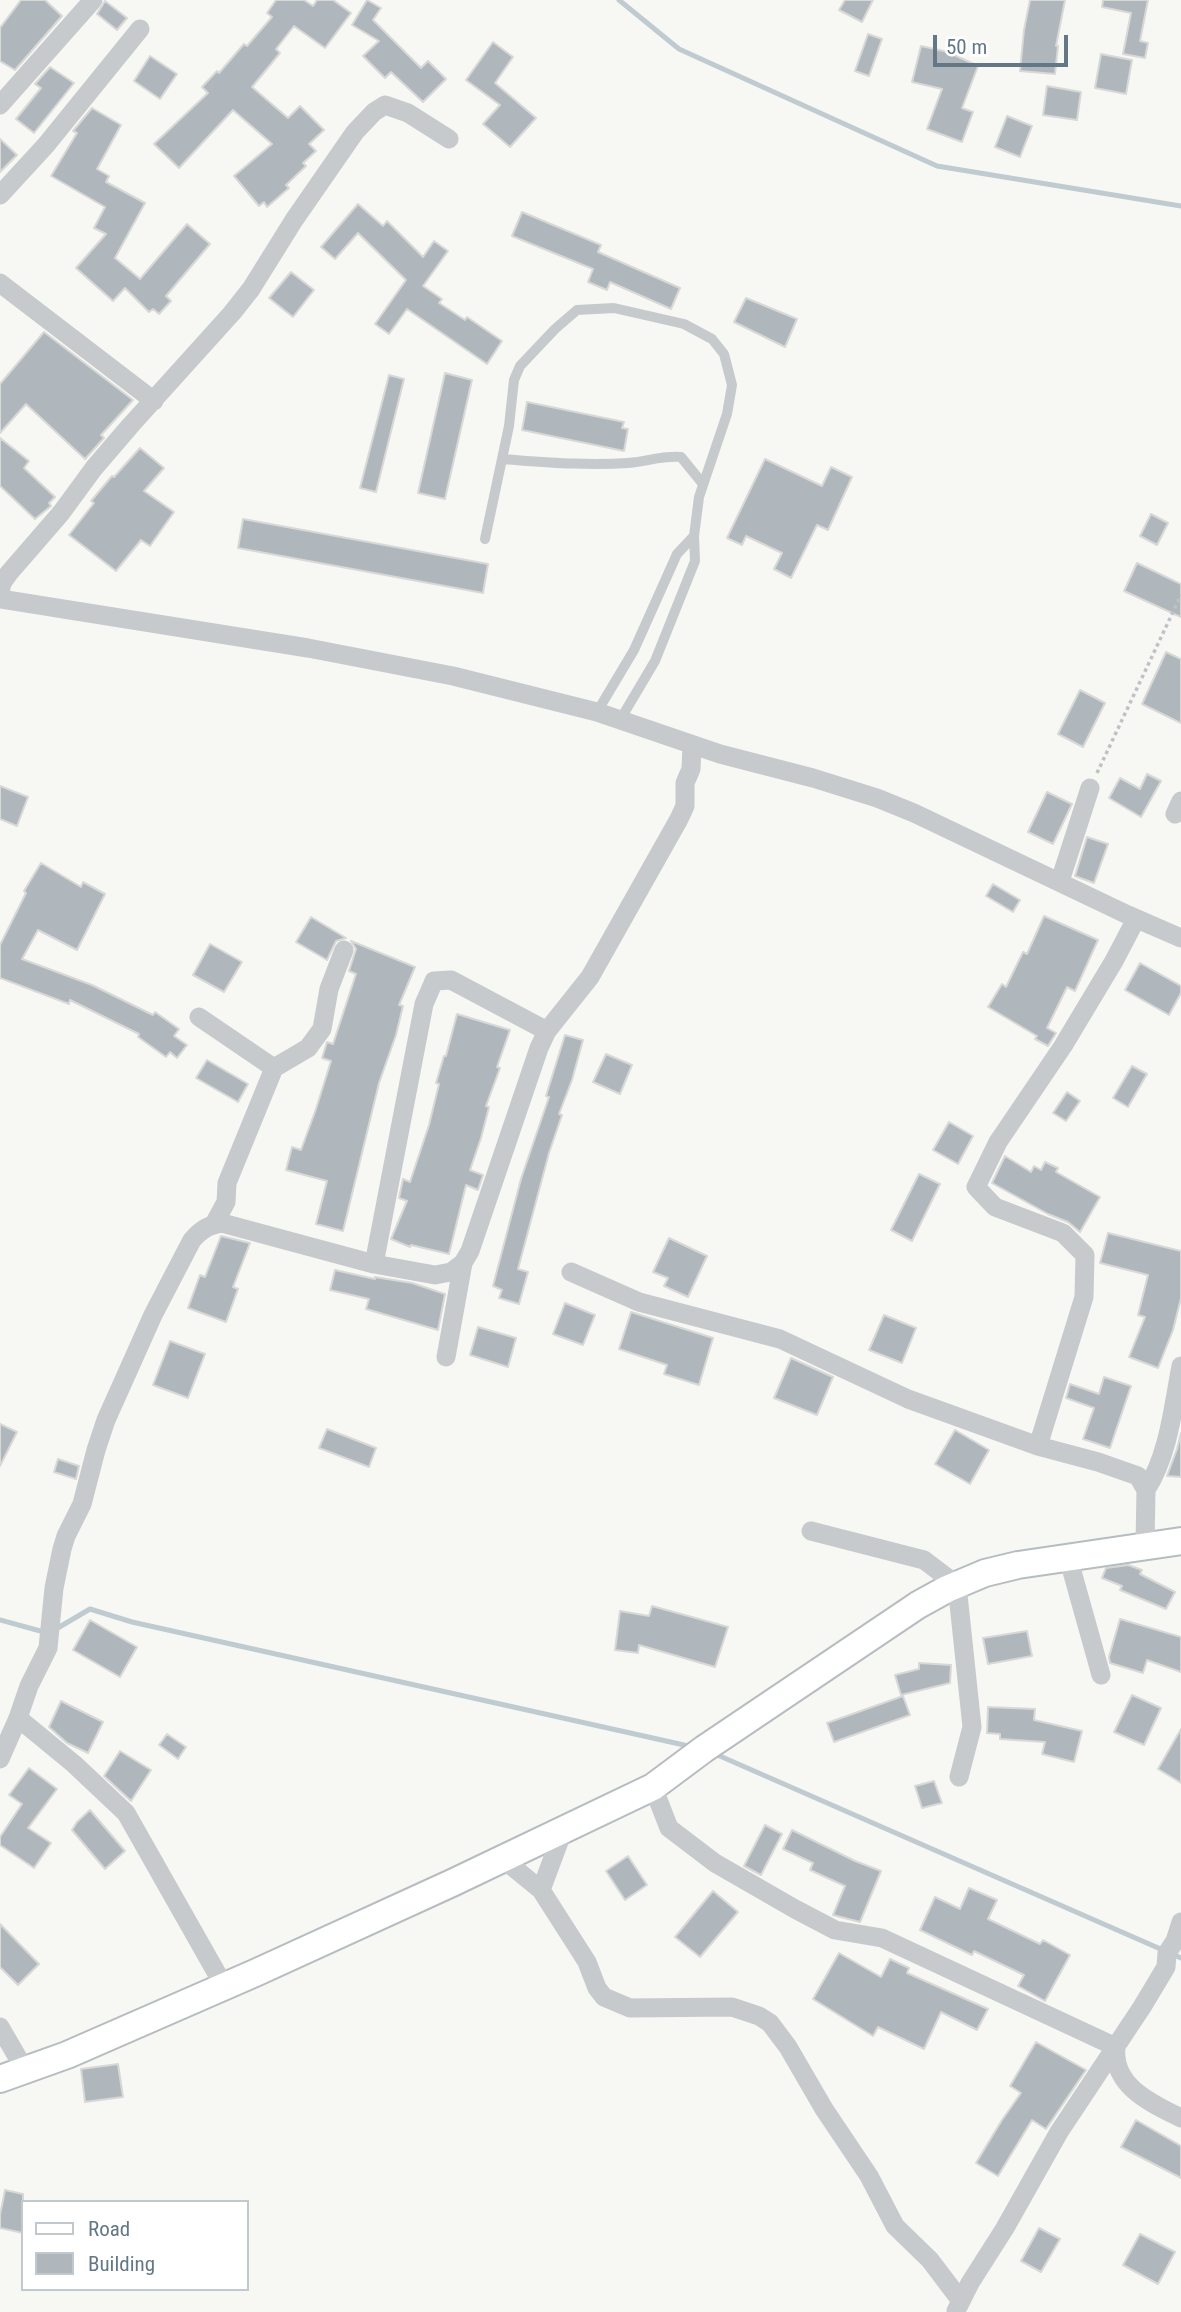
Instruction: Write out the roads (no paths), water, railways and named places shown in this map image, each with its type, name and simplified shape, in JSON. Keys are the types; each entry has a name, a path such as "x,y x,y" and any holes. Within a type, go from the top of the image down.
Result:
{"main road":[{"path":"0,2079 67,2055 224,1986 503,1859 653,1787 704,1749 907,1612 957,1585 985,1573 1068,1557 1181,1541"}],"street":[{"path":"0,105 93,0"},
{"path":"0,195 47,145 140,29"},
{"path":"0,593 2,583 9,573 61,513 103,458 215,334 251,289 294,220 355,132 374,112 385,105 395,107 449,139"},
{"path":"0,283 153,401"},
{"path":"0,598 322,650 453,676 597,712 692,745 877,798 1181,938"},
{"path":"446,1357 463,1264 470,1251 539,1048 547,1031 590,977 679,819 685,806 685,783 691,769 692,745"},
{"path":"1060,881 1090,788"},
{"path":"1038,1446 1084,1297 1085,1255 1063,1233 995,1207 976,1187 998,1142 1063,1046 1136,919"},
{"path":"214,1224 226,1202 227,1183 274,1068 308,1048 322,1029 329,989 344,950"},
{"path":"374,1264 424,1004 434,981 451,980 547,1031"},
{"path":"199,1017 274,1068"},
{"path":"0,1759 29,1686 48,1648 54,1588 62,1549 82,1504 107,1420 153,1315 192,1240 214,1224 234,1225 374,1264 435,1275 452,1272 463,1264"},
{"path":"571,1272 639,1302 780,1339 908,1399 1038,1446 1138,1476 1146,1490 1145,1545"},
{"path":"1146,1490 1161,1461 1181,1366"},
{"path":"811,1531 924,1560 957,1585 972,1727 959,1777"},
{"path":"1068,1557 1101,1675"},
{"path":"18,1718 74,1764 126,1813 224,1986"},
{"path":"653,1787 669,1828 715,1863 784,1903 835,1930 882,1938 1116,2047"},
{"path":"541,1890 563,1831"},
{"path":"503,1859 541,1890 587,1962 597,1988 604,1997 630,2008 732,2007 759,2016 770,2023 869,2176 895,2226 930,2260 958,2306 1059,2132 1166,1967 1167,1953 1175,1941 1181,1922"},
{"path":"0,2027 25,2070"},
{"path":"1116,2047 1115,2062 1118,2072 1143,2097 1181,2118"}],"lane":[{"path":"485,539 509,426 514,380 530,353 577,310 614,308 684,324 712,339 724,354 732,385 727,414 704,484 694,536 695,561 655,661 620,720"},
{"path":"502,459 577,464 631,463 666,455 681,457 704,484"},
{"path":"597,712 634,650 677,554 694,536"}],"waterway":[{"path":"619,0 679,49 937,166 1181,206"},
{"path":"56,1629 90,1609 132,1622 693,1747"},
{"path":"0,1620 44,1632"},
{"path":"713,1753 1181,1958"}]}
